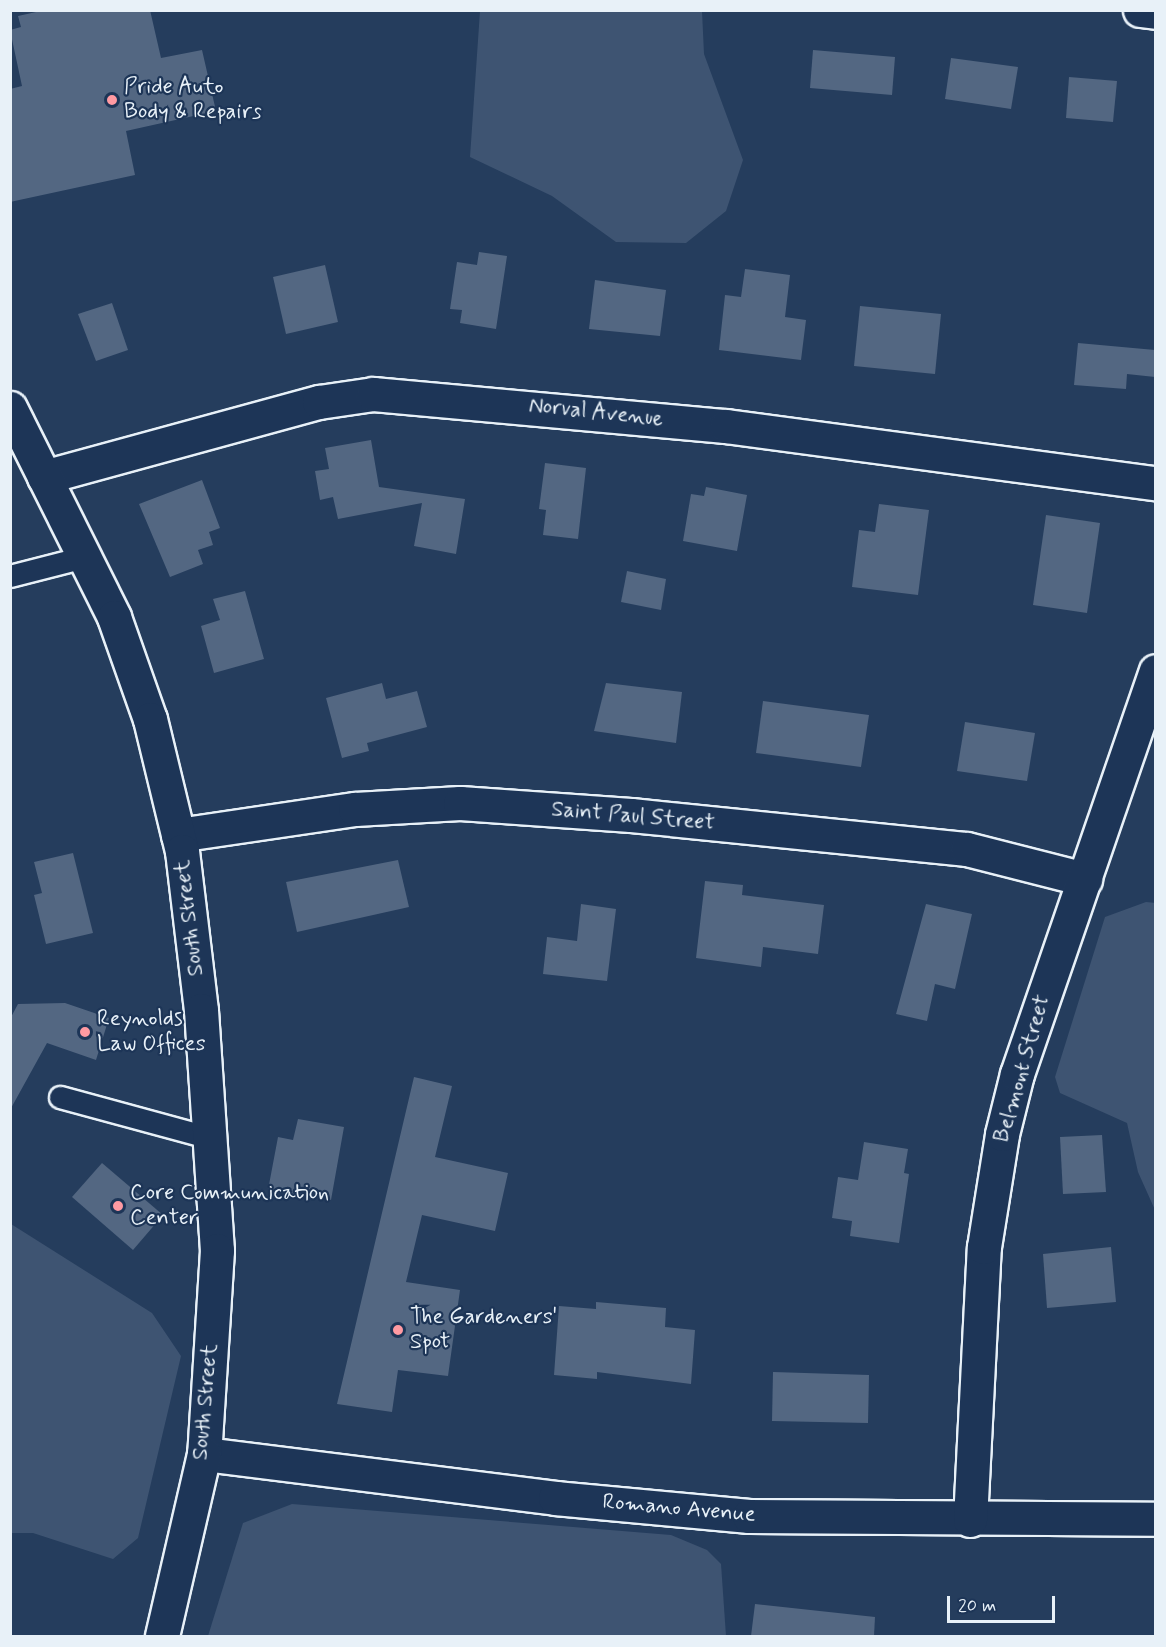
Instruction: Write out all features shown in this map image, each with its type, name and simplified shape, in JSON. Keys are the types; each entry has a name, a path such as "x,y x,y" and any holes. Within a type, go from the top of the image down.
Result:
{"street":[{"path":"1140,10 1155,12"},
{"name":"Norval Avenue","path":"44,477 319,402 373,394 726,426 1155,483"},
{"name":"South Street","path":"10,408 114,617 150,719 178,835 201,1010 217,1250 204,1454 162,1636"},
{"name":"Belmont Street","path":"970,1520 984,1247 1002,1134 1017,1074 1155,671"},
{"name":"Saint Paul Street","path":"178,835 355,809 460,803 631,815 967,849 1085,879"},
{"name":"Romano Avenue","path":"204,1454 555,1498 727,1514 970,1520 1155,1520"}],"lane":[{"path":"10,576 84,557"},
{"path":"60,1097 211,1138"}],"shaded area":[{"path":"480,11 702,11 704,54 743,160 726,211 686,243 616,242 552,196 470,157"},
{"path":"1146,902 1156,903 1155,1210 1138,1172 1127,1123 1060,1093 1055,1077 1105,917"},
{"path":"11,1224 152,1313 181,1356 138,1538 113,1559 33,1533 11,1533"},
{"path":"292,1504 671,1535 707,1550 721,1564 726,1636 208,1636 243,1523"}],"building":[{"name":"Pride Auto Body & Repairs","path":"45,10 150,10 161,58 202,50 216,111 126,131 135,175 10,202 10,89 22,86 10,30 21,27 18,16"},
{"path":"813,50 895,57 892,95 810,88"},
{"path":"951,58 1018,67 1011,109 945,99"},
{"path":"1069,77 1117,81 1113,122 1066,118"},
{"path":"479,252 507,256 496,329 460,323 462,310 450,309 457,262 477,265"},
{"path":"325,265 338,322 286,334 273,277"},
{"path":"745,269 790,275 785,317 806,320 801,360 719,350 725,295 741,297"},
{"path":"595,280 666,290 660,336 589,329"},
{"path":"112,303 128,350 96,361 78,314"},
{"path":"860,306 941,314 935,374 854,366"},
{"path":"1078,343 1155,350 1155,377 1127,374 1126,389 1074,385"},
{"path":"371,440 379,487 465,499 456,554 414,546 422,503 338,519 333,497 320,500 315,471 329,469 325,448"},
{"path":"545,463 586,468 578,539 543,535 546,510 539,509"},
{"path":"202,480 220,528 209,532 213,545 198,550 203,564 170,577 139,504"},
{"path":"706,487 747,495 737,551 683,541 691,494 704,496"},
{"path":"879,504 929,510 918,595 852,587 859,530 875,532"},
{"path":"1046,515 1100,523 1087,613 1033,605"},
{"path":"627,571 666,579 661,610 621,602"},
{"path":"245,591 264,659 214,673 201,626 220,620 213,599"},
{"path":"382,683 386,699 417,691 427,727 367,743 369,751 342,758 326,698"},
{"path":"606,683 682,692 676,743 594,731"},
{"path":"763,701 869,715 861,767 756,753"},
{"path":"965,722 1035,733 1027,781 957,771"},
{"path":"73,853 93,933 46,944 34,895 42,893 34,862"},
{"path":"398,860 409,907 297,932 286,882"},
{"path":"705,881 743,885 742,895 824,905 818,954 763,947 761,967 696,958"},
{"path":"581,904 616,909 607,981 543,974 547,937 577,941"},
{"path":"926,904 972,914 955,989 935,984 927,1021 896,1014"},
{"path":"65,1003 109,1018 96,1060 47,1043 10,1110 10,1019 18,1004"},
{"path":"414,1077 452,1086 435,1157 508,1173 495,1231 422,1215 406,1282 460,1290 448,1376 398,1370 392,1412 337,1404"},
{"path":"298,1119 344,1127 331,1200 268,1190 278,1137 293,1140"},
{"path":"1102,1135 1106,1192 1063,1194 1060,1137"},
{"path":"864,1142 908,1149 904,1173 909,1174 899,1243 850,1236 852,1221 832,1218 838,1177 858,1180"},
{"name":"Core Communication Center","path":"102,1163 163,1215 133,1250 72,1197"},
{"path":"1111,1247 1116,1302 1047,1308 1043,1254"},
{"path":"596,1302 666,1308 665,1327 695,1330 691,1384 597,1372 597,1379 554,1375 559,1306 596,1309"},
{"path":"773,1372 869,1375 868,1423 772,1421"},
{"path":"755,1604 875,1617 874,1636 751,1636"}],"place":[{"name":"Pride Auto Body & Repairs","path":"112,100"},
{"name":"Reynolds Law Offices","path":"85,1032"},
{"name":"Core Communication Center","path":"118,1206"},
{"name":"The Gardeners' Spot","path":"398,1330"}]}
